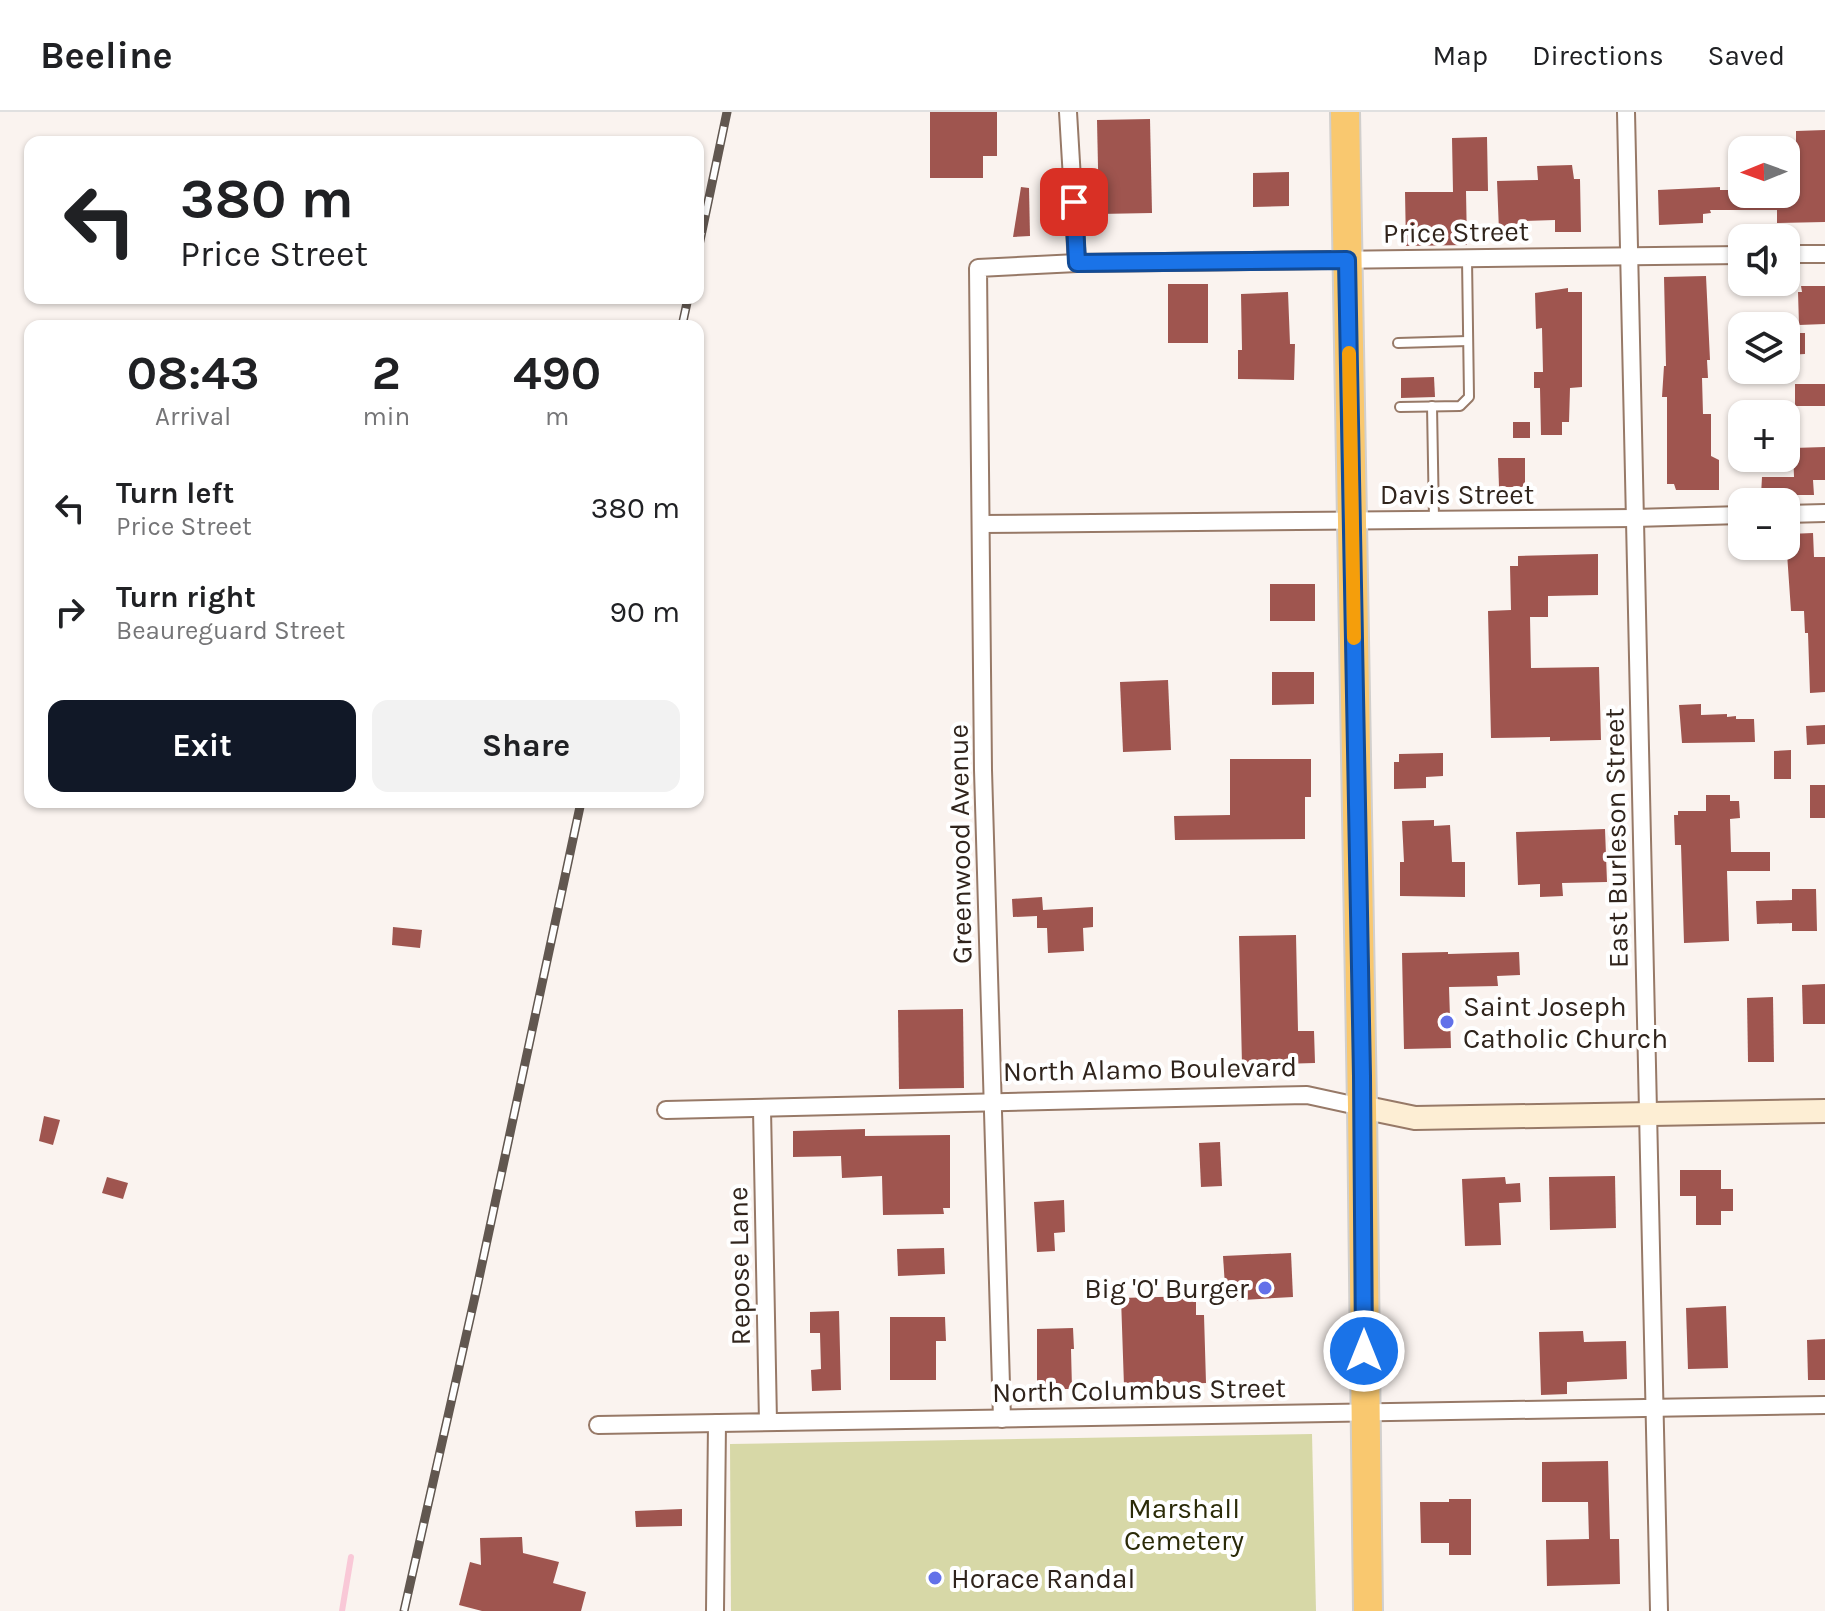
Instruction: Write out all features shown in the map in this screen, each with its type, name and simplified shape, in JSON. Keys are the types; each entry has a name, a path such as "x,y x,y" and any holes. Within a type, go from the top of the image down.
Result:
{"highway":[{"path":"1345,112 1368,1611"}],"street":[{"path":"1068,112 1077,263"},
{"name":"East Burleson Street","path":"1626,112 1659,1611"},
{"path":"1800,254 1825,254"},
{"name":"Price Street","path":"978,268 1077,263 1728,255"},
{"name":"Greenwood Avenue","path":"978,268 983,770 1002,1419"},
{"path":"1800,514 1825,513"},
{"name":"Davis Street","path":"981,524 1728,515"},
{"name":"North Alamo Boulevard","path":"666,1110 1307,1095 1415,1118 1825,1111"},
{"name":"Repose Lane","path":"762,1109 768,1422"},
{"name":"North Columbus Street","path":"598,1425 1825,1405"},
{"path":"715,1611 717,1423"}],"lane":[{"path":"1400,407 1460,406 1469,397 1467,258"},
{"path":"1398,343 1468,341"},
{"path":"1432,406 1434,520"}],"green space":[{"name":"Marshall Cemetery","path":"1312,1434 1316,1611 731,1611 730,1444"}],"building":[{"path":"930,112 997,112 997,156 983,156 983,178 930,178"},
{"path":"1150,119 1152,213 1099,214 1097,120"},
{"path":"1825,130 1825,222 1777,223 1777,210 1710,210 1711,213 1703,214 1703,223 1659,225 1658,190 1720,187 1720,190 1728,190 1728,208 1800,208 1800,136 1796,136 1796,131"},
{"path":"1487,137 1488,191 1466,191 1467,245 1406,246 1405,192 1453,192 1452,138"},
{"path":"1572,165 1574,179 1580,179 1581,232 1555,232 1555,220 1523,221 1523,226 1515,226 1515,230 1499,231 1497,181 1538,180 1537,166"},
{"path":"1289,172 1289,206 1253,207 1253,173"},
{"path":"1021,187 1029,188 1030,236 1013,237"},
{"path":"1706,276 1710,360 1707,360 1708,378 1702,378 1703,414 1711,414 1711,456 1719,460 1719,490 1676,490 1674,484 1667,484 1667,397 1662,397 1666,366 1664,277"},
{"path":"1168,284 1208,284 1208,343 1168,343"},
{"path":"1801,286 1825,286 1825,324 1800,325 1798,296 1802,292"},
{"path":"1568,288 1568,292 1582,292 1582,387 1570,388 1569,422 1562,422 1562,435 1541,435 1540,388 1534,388 1534,372 1543,372 1542,328 1536,329 1535,293"},
{"path":"1288,292 1290,344 1295,344 1294,380 1238,379 1238,350 1242,350 1241,294"},
{"path":"1800,333 1805,333 1805,354 1800,354"},
{"path":"1434,377 1435,397 1401,398 1401,378"},
{"path":"1795,384 1825,384 1825,406 1800,406 1800,400 1795,400"},
{"path":"1513,422 1530,422 1530,438 1513,438"},
{"path":"1825,447 1825,480 1813,480 1814,495 1800,495 1800,488 1761,488 1762,477 1794,477 1794,472 1800,472 1800,448"},
{"path":"1498,458 1525,458 1525,487 1499,487"},
{"path":"1813,533 1814,557 1825,557 1825,692 1810,693 1804,611 1791,611 1787,560 1800,560 1800,534"},
{"path":"1598,554 1598,595 1548,596 1548,617 1530,617 1531,668 1599,667 1601,740 1491,738 1488,611 1511,610 1510,566 1518,566 1518,556"},
{"path":"1270,584 1315,584 1315,621 1270,621"},
{"path":"1272,672 1314,672 1314,704 1272,705"},
{"path":"1168,680 1171,750 1123,752 1120,682"},
{"path":"1701,704 1701,715 1727,714 1727,717 1736,716 1736,719 1754,719 1755,742 1682,743 1679,705"},
{"path":"1825,725 1825,744 1807,745 1806,726"},
{"path":"1791,750 1791,779 1774,779 1774,751"},
{"path":"1443,753 1443,776 1426,777 1426,788 1394,789 1394,762 1399,762 1399,754"},
{"path":"1230,759 1311,759 1311,797 1305,797 1305,839 1175,840 1174,816 1230,815"},
{"path":"1810,785 1825,785 1825,818 1810,818"},
{"path":"1706,795 1730,795 1730,801 1739,801 1740,818 1730,819 1731,852 1770,852 1770,871 1727,871 1729,941 1684,943 1681,845 1675,845 1674,815 1678,815 1678,811 1706,811"},
{"path":"1434,820 1434,826 1450,825 1452,862 1465,862 1465,897 1400,896 1400,862 1404,862 1402,821"},
{"path":"1605,829 1607,882 1562,883 1563,896 1540,897 1540,884 1518,885 1516,832"},
{"path":"1792,889 1816,889 1817,931 1792,931 1792,923 1757,924 1756,901 1792,900"},
{"path":"1042,897 1043,910 1093,907 1093,927 1083,928 1084,951 1048,953 1047,928 1037,928 1037,916 1013,917 1012,899"},
{"path":"393,927 422,930 420,948 392,945"},
{"path":"1296,935 1298,1031 1314,1031 1315,1063 1242,1065 1239,936"},
{"path":"1519,952 1520,975 1497,976 1498,986 1449,987 1451,1048 1404,1049 1402,953"},
{"path":"1825,984 1825,1024 1803,1024 1802,985"},
{"path":"1773,997 1774,1062 1748,1062 1747,998"},
{"path":"963,1009 964,1088 899,1089 898,1010"},
{"path":"44,1116 60,1120 53,1145 39,1141"},
{"path":"865,1129 865,1136 950,1135 950,1208 943,1208 944,1214 883,1215 882,1176 842,1178 841,1156 793,1157 793,1131"},
{"path":"1220,1142 1222,1186 1201,1187 1199,1143"},
{"path":"1680,1170 1721,1170 1721,1189 1733,1189 1733,1211 1721,1211 1721,1225 1696,1225 1696,1196 1680,1196"},
{"path":"1615,1176 1616,1228 1550,1230 1549,1177"},
{"path":"107,1177 128,1183 123,1199 102,1193"},
{"path":"1505,1177 1506,1184 1520,1183 1521,1202 1499,1203 1501,1245 1465,1246 1462,1179"},
{"path":"1064,1200 1065,1232 1054,1233 1055,1251 1037,1252 1034,1202"},
{"path":"944,1248 945,1274 898,1276 897,1249"},
{"path":"1291,1253 1293,1297 1226,1301 1223,1256"},
{"path":"1196,1296 1196,1315 1204,1315 1206,1383 1124,1386 1121,1298"},
{"path":"1726,1306 1728,1368 1688,1369 1686,1308"},
{"path":"839,1311 841,1390 812,1391 811,1370 821,1369 820,1333 810,1333 810,1312"},
{"path":"890,1317 945,1317 946,1341 936,1341 936,1380 890,1380"},
{"path":"1073,1328 1072,1389 1037,1389 1037,1329"},
{"path":"1583,1331 1584,1342 1626,1341 1627,1379 1567,1382 1567,1394 1541,1395 1539,1332"},
{"path":"1825,1339 1825,1380 1808,1380 1807,1340"},
{"path":"1608,1461 1610,1539 1619,1539 1620,1584 1547,1586 1546,1540 1589,1539 1588,1502 1542,1502 1542,1462"},
{"path":"1449,1499 1471,1499 1471,1555 1449,1555 1449,1543 1421,1543 1420,1502 1449,1502"},
{"path":"682,1509 682,1526 636,1527 635,1511"},
{"path":"522,1537 523,1553 559,1562 553,1583 586,1592 581,1611 482,1611 459,1605 470,1562 481,1565 480,1538"}],"waterway":[{"path":"342,1611 351,1557"}],"railway":[{"path":"704,221 727,112"},
{"path":"683,320 687,304"},
{"path":"404,1611 580,808"}],"slow traffic":[{"path":"1349,353 1354,638"}],"place":[{"name":"Saint Joseph Catholic Church","path":"1447,1022"},
{"name":"Big 'O' Burger","path":"1265,1288"},
{"name":"Horace Randal","path":"935,1578"}],"route":[{"path":"1074,202 1077,263 1347,260 1364,1351"}]}
